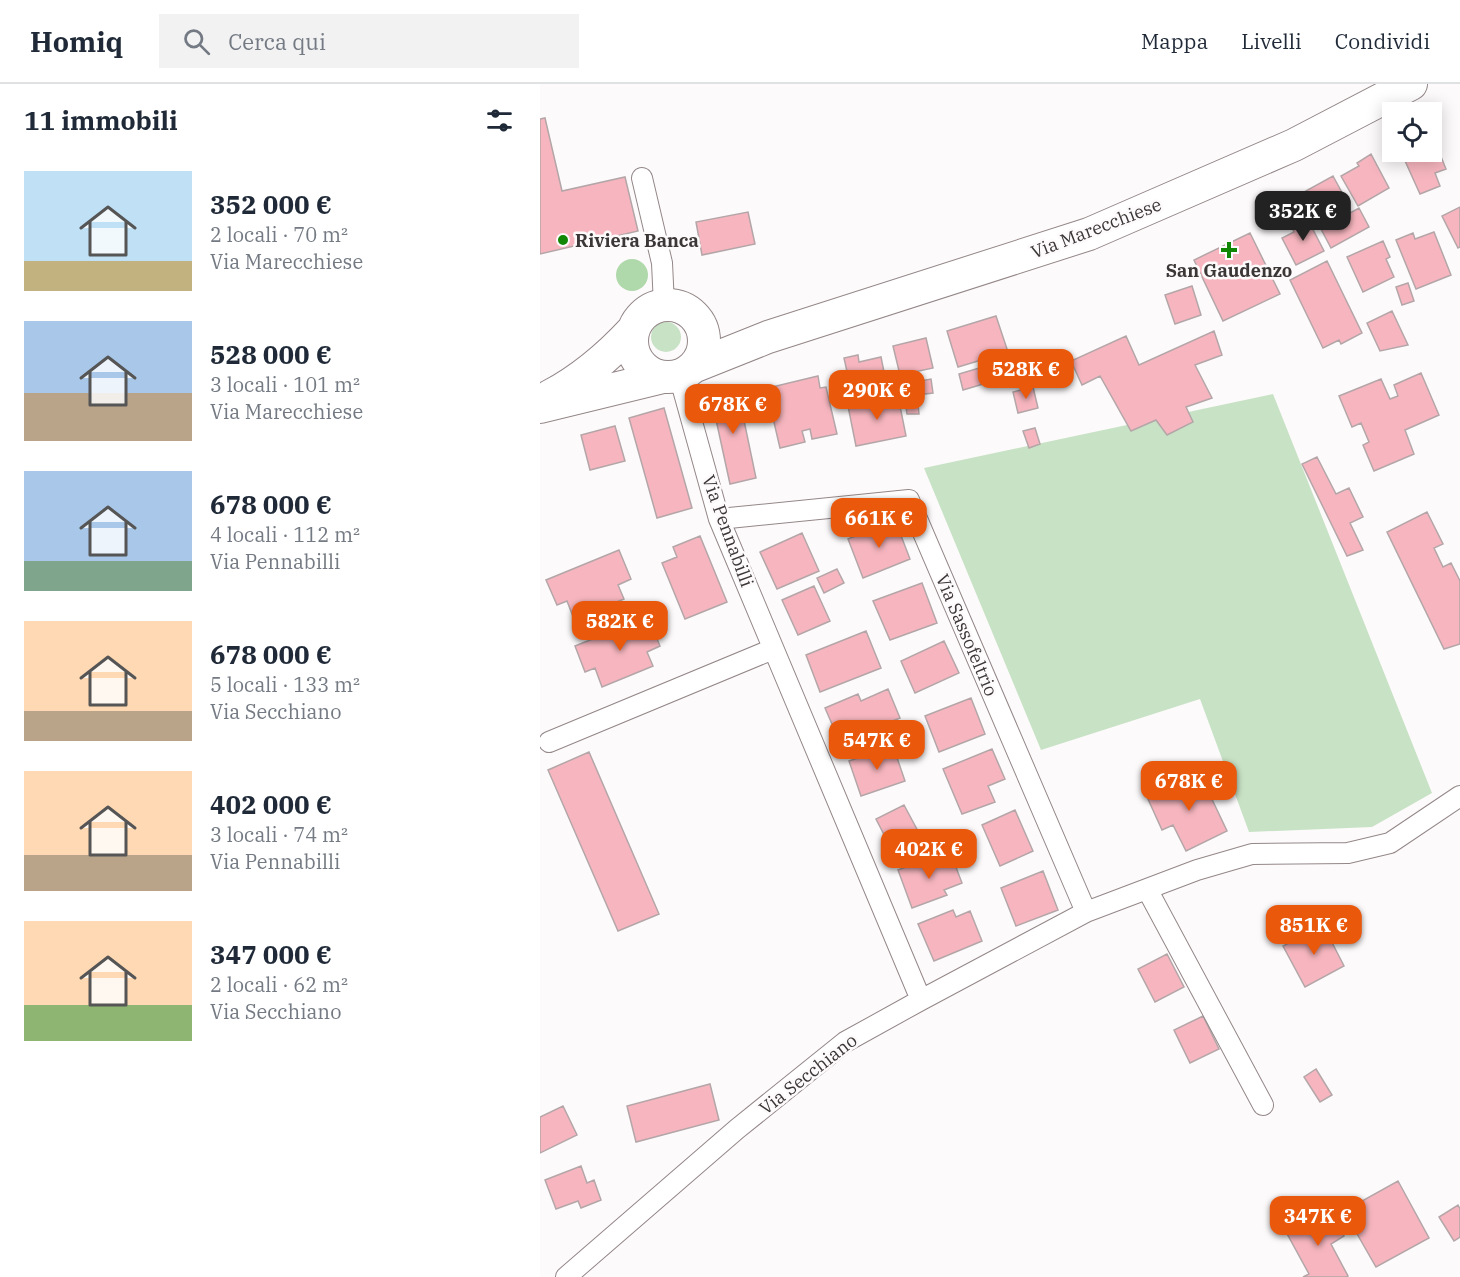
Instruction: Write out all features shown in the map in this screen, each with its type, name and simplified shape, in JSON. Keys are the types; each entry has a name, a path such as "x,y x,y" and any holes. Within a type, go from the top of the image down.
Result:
{"main road":[{"name":"Via Marecchiese","path":"540,408 678,373 768,338 1089,234 1294,145 1411,84"},
{"name":"Via Marecchiese","path":"664,305 683,308 698,321 716,330 768,338"},
{"path":"540,402 573,384 607,358 645,313 664,305"},
{"path":"633,330 633,351 637,361 653,374 678,373 700,357 704,345 703,333 698,321"}],"street":[{"path":"642,178 662,263 664,305"},
{"name":"Via Pennabilli","path":"678,373 719,519 921,1000"},
{"name":"Via Sassofeltrio","path":"719,519 909,500 1086,912"},
{"path":"549,742 773,649"},
{"name":"Via Secchiano","path":"566,1277 737,1129 845,1042 921,1000 1086,912 1197,870 1251,854 1348,853 1389,843 1460,796"},
{"path":"1147,889 1263,1105"}],"shaded area":[{"path":"632,259 643,264 648,275 643,286 632,291 621,286 616,275 621,264"},
{"path":"666,322 677,326 681,337 677,348 666,352 655,348 651,337 655,326"},
{"path":"1273,394 1432,793 1372,827 1249,832 1200,699 1041,750 924,468"}],"building":[{"path":"545,118 562,191 625,177 638,231 540,254 540,119"},
{"path":"1371,154 1389,188 1358,206 1341,176 1359,166 1357,163"},
{"path":"1442,159 1446,169 1435,173 1440,186 1420,194 1406,162 1442,162"},
{"path":"1333,176 1346,200 1317,215 1304,192"},
{"path":"1460,207 1460,247 1458,248 1442,216"},
{"path":"1359,208 1369,227 1331,248 1321,229"},
{"path":"748,212 755,244 702,255 696,222"},
{"path":"1307,218 1324,251 1296,265 1282,238 1294,232 1291,226"},
{"path":"1434,232 1451,275 1416,289 1396,240 1413,233 1415,239"},
{"path":"1250,233 1280,294 1223,321 1194,260"},
{"path":"1383,241 1390,257 1386,259 1394,277 1363,292 1347,257"},
{"path":"1327,261 1362,333 1341,344 1339,340 1323,348 1290,280"},
{"path":"1408,283 1414,301 1402,305 1396,287"},
{"path":"1192,286 1201,315 1175,324 1165,295"},
{"path":"1392,311 1408,345 1380,351 1367,323"},
{"path":"996,316 1008,352 958,367 947,331"},
{"path":"1214,331 1222,355 1195,365 1212,398 1186,407 1193,422 1167,435 1156,420 1131,431 1100,376 1082,385 1071,361 1126,336 1139,365"},
{"path":"926,338 933,368 900,375 893,346"},
{"path":"858,355 859,362 881,357 887,387 852,394 844,358"},
{"path":"1013,358 1017,374 963,390 959,374"},
{"path":"1421,373 1439,415 1405,430 1414,454 1374,471 1363,445 1369,442 1361,423 1352,427 1339,396 1381,379 1390,399 1398,396 1394,385"},
{"path":"818,376 820,388 826,387 837,434 812,439 810,429 802,431 805,442 780,448 769,401 776,399 772,387"},
{"path":"931,379 933,393 917,395 919,414 907,414 903,384"},
{"path":"737,387 756,478 730,484 710,392"},
{"path":"1033,387 1038,408 1018,413 1013,392"},
{"path":"898,396 906,436 856,446 848,406"},
{"path":"664,408 692,508 657,518 629,418"},
{"path":"615,426 625,461 590,470 581,435"},
{"path":"1035,428 1040,444 1029,448 1023,431"},
{"path":"1317,457 1336,494 1349,488 1363,517 1350,523 1363,550 1347,556 1302,464"},
{"path":"1427,512 1443,544 1434,548 1443,567 1451,563 1460,581 1460,644 1444,649 1387,532"},
{"path":"895,520 910,559 863,578 848,539"},
{"path":"802,533 819,571 777,589 760,552"},
{"path":"700,536 727,602 685,619 662,563 677,557 673,547"},
{"path":"619,550 631,579 618,585 624,599 574,619 567,601 557,605 546,580"},
{"path":"837,569 844,583 824,593 817,578"},
{"path":"922,583 937,623 890,640 873,601"},
{"path":"814,586 830,621 798,635 782,600"},
{"path":"648,617 660,646 647,652 653,666 602,687 595,668 585,672 575,646"},
{"path":"866,631 881,668 820,692 806,655"},
{"path":"944,641 959,673 915,693 901,661"},
{"path":"888,689 900,718 873,729 876,735 842,747 825,708 858,694 861,701"},
{"path":"971,698 985,734 939,752 925,716"},
{"path":"893,746 905,781 861,796 849,761"},
{"path":"992,749 1005,779 988,786 995,802 962,814 943,769"},
{"path":"589,752 659,914 618,931 548,770"},
{"path":"1200,774 1227,831 1186,851 1173,825 1162,830 1148,799"},
{"path":"904,805 920,835 892,850 876,819"},
{"path":"1015,810 1033,851 1000,866 982,825"},
{"path":"951,854 962,883 944,890 947,895 912,908 898,870 930,858 932,862"},
{"path":"1043,871 1058,910 1016,926 1001,888"},
{"path":"953,910 956,917 970,911 982,941 934,961 918,924"},
{"path":"1323,925 1344,966 1305,987 1283,946"},
{"path":"1167,954 1184,987 1155,1002 1138,969"},
{"path":"1203,1016 1219,1049 1190,1063 1174,1030"},
{"path":"1316,1069 1332,1095 1320,1102 1304,1077"},
{"path":"710,1084 719,1120 636,1142 627,1106"},
{"path":"563,1106 577,1135 540,1153 540,1117"},
{"path":"581,1166 587,1183 594,1180 601,1200 581,1208 578,1201 556,1209 545,1180"},
{"path":"1398,1181 1429,1238 1376,1267 1344,1211"},
{"path":"1458,1205 1460,1237 1454,1241 1439,1217"},
{"path":"1315,1214 1321,1225 1335,1217 1344,1236 1331,1244 1348,1276 1303,1277 1309,1274 1285,1230"}],"place":[{"name":"Riviera Banca","path":"563,240"},
{"name":"San Gaudenzo","path":"1229,250"}]}
